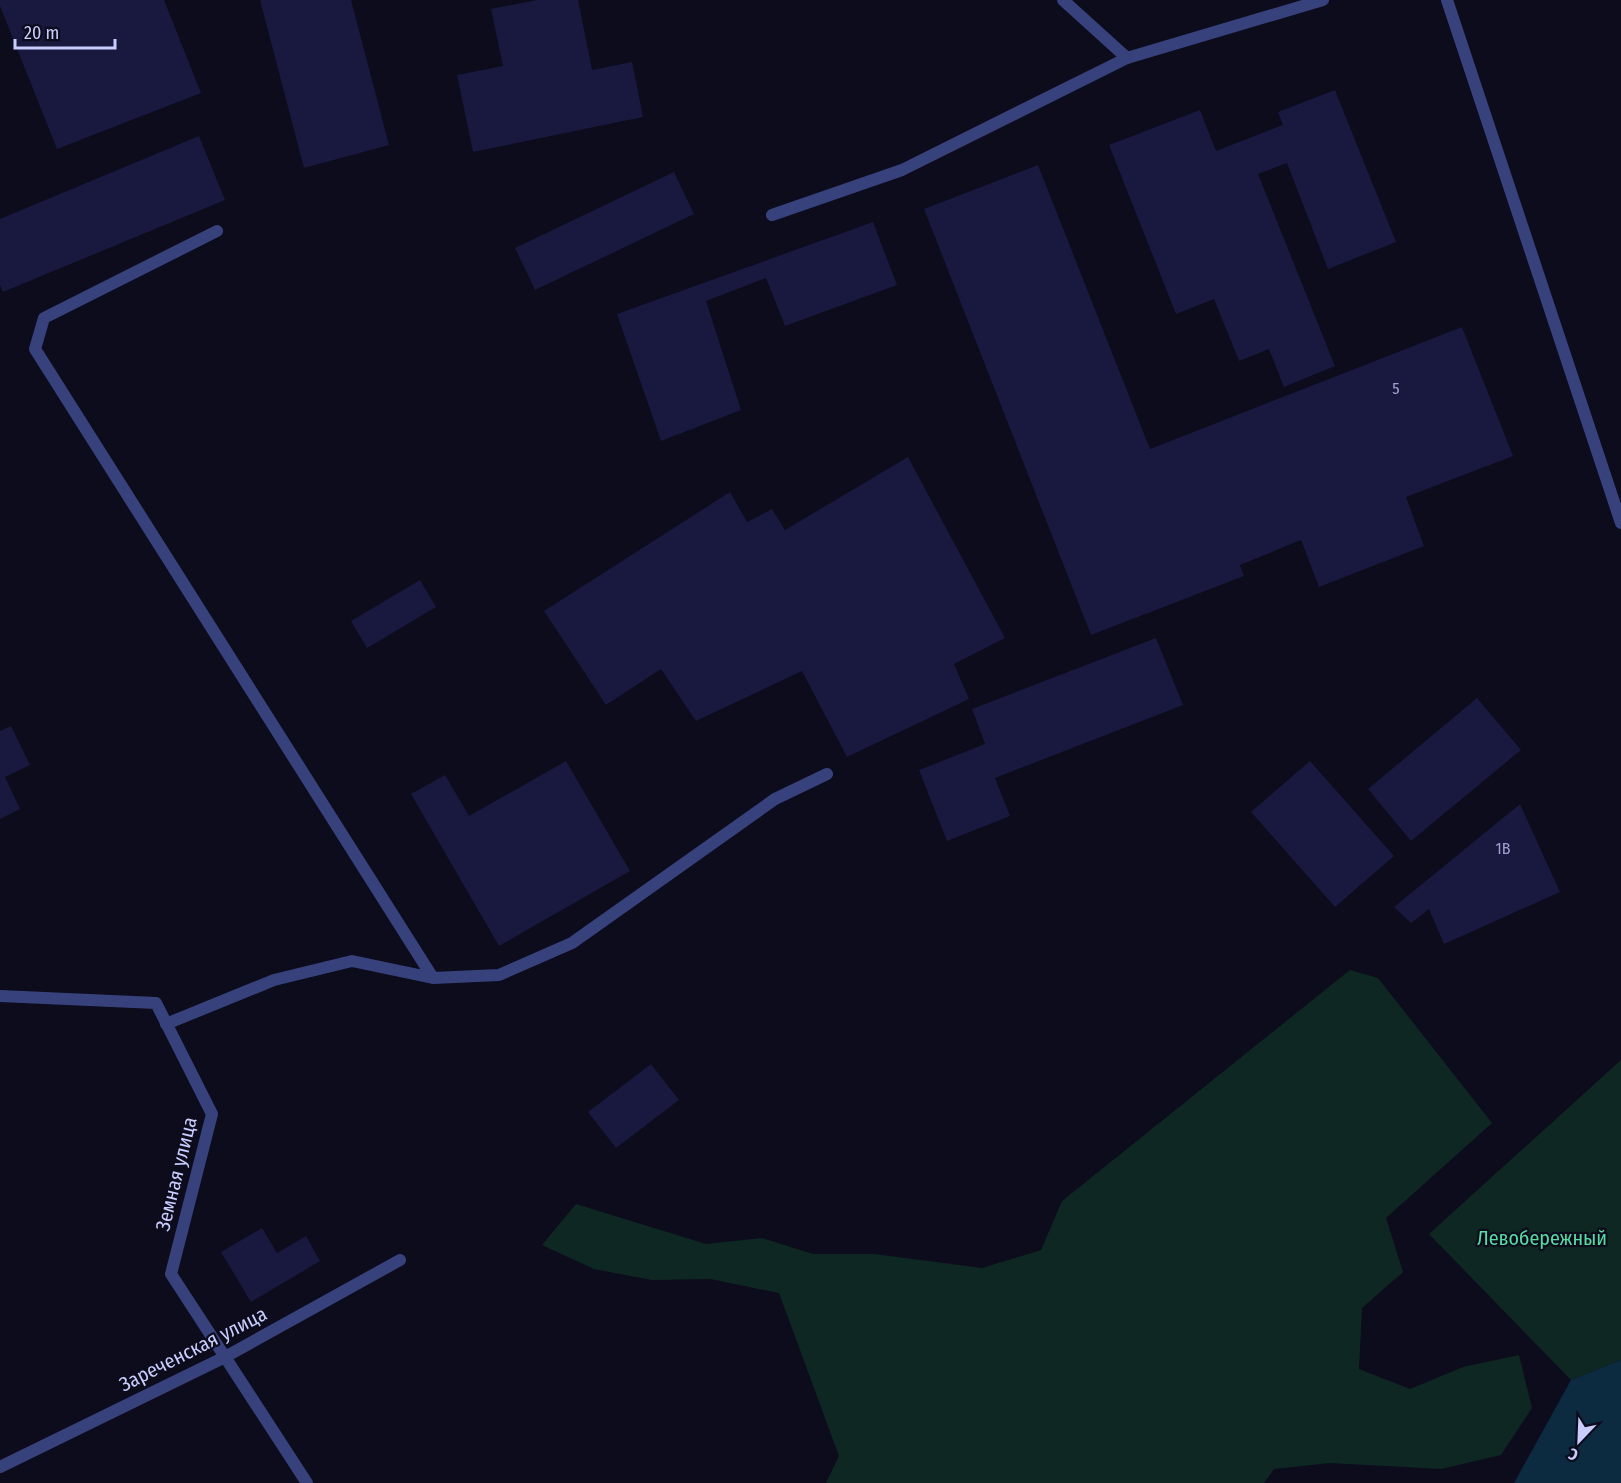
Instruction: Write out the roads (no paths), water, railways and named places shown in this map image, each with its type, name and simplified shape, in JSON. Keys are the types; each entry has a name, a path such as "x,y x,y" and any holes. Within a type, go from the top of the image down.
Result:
{"street":[{"path":"1063,0 1127,58"},
{"path":"772,215 902,170 1127,58 1323,0"},
{"path":"1447,0 1617,499 1621,523"},
{"path":"217,231 45,318 35,349 433,978"},
{"path":"166,1024 274,980 352,961 433,978 499,975 572,943 775,799 827,774"},
{"name":"Земная улица","path":"0,996 156,1003 212,1114 171,1274 307,1483"},
{"name":"Зареченская улица","path":"0,1467 225,1357 400,1260"}],"water":[{"path":"1621,1360 1621,1483 1514,1483 1571,1380"}],"park label":[{"name":"Левобережный","path":"1542,1238"}]}
